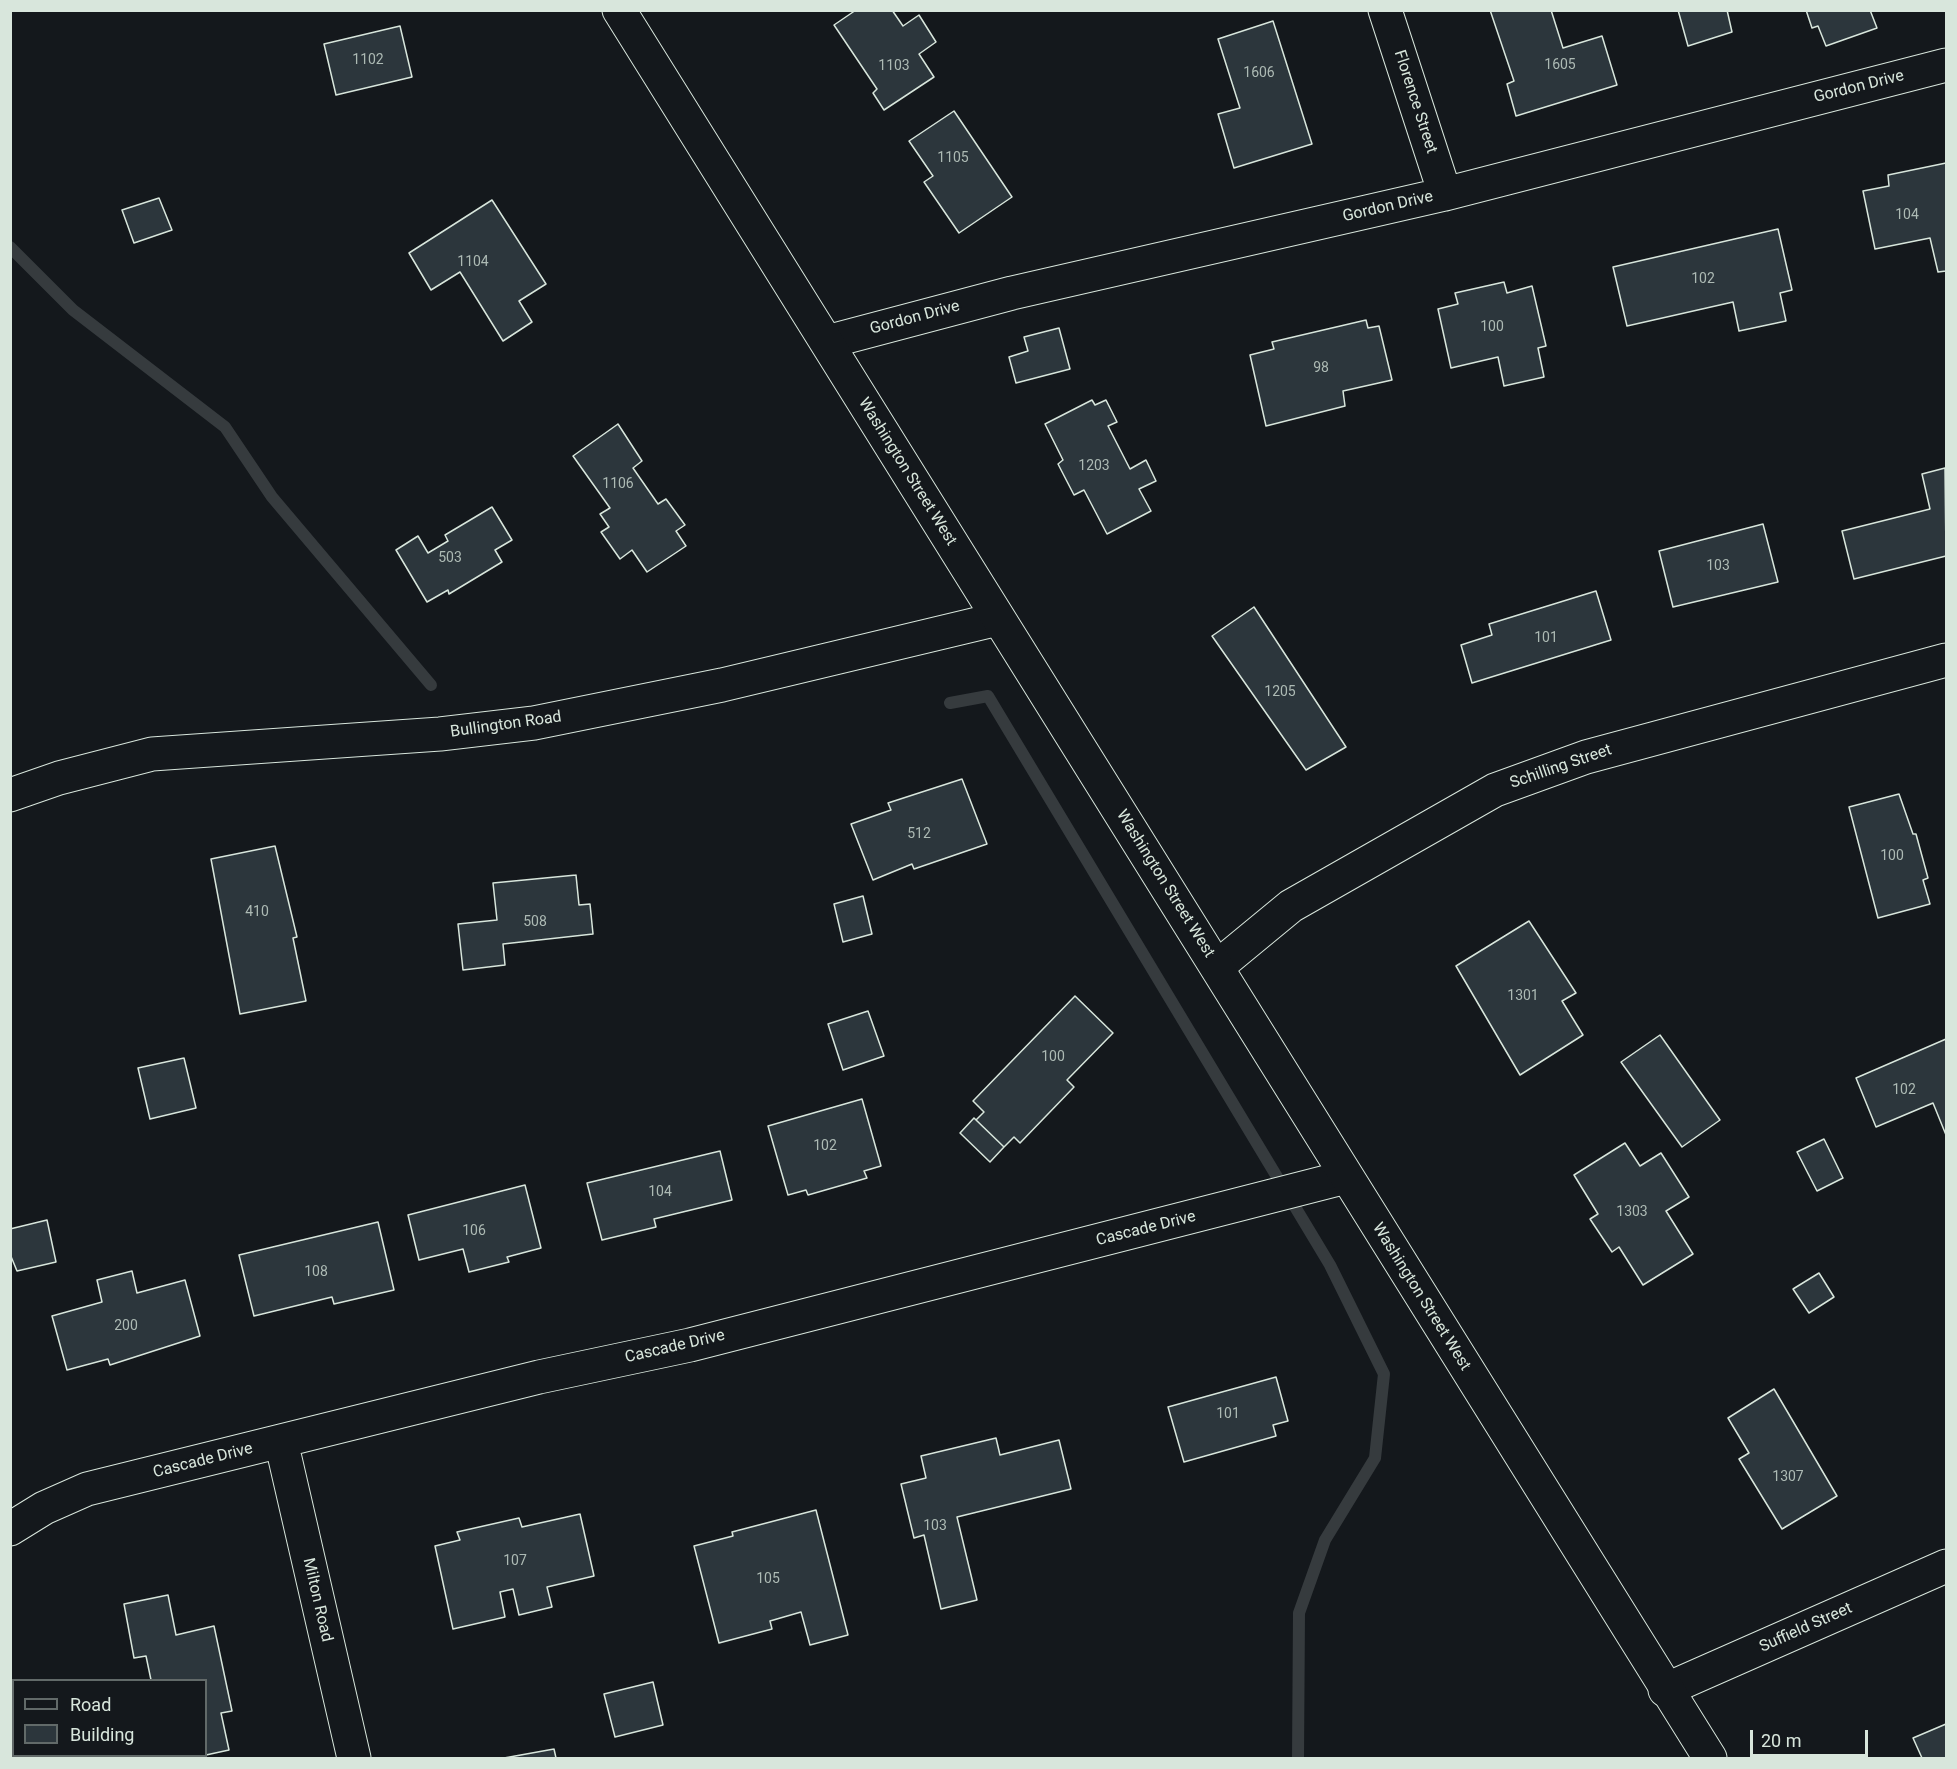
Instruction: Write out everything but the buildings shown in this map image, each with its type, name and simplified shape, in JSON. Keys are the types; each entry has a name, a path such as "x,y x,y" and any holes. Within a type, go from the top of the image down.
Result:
{"street":[{"name":"Washington Street West","path":"619,10 1217,967 1665,1690 1710,1758"},
{"name":"Florence Street","path":"1385,10 1445,194"},
{"name":"Gordon Drive","path":"827,342 1012,293 1445,194 1947,64"},
{"name":"Bullington Road","path":"10,795 59,777 152,754 440,734 534,723 722,685 998,619"},
{"name":"Schilling Street","path":"1217,967 1291,906 1495,790 1586,757 1947,660"},
{"name":"Cascade Drive","path":"10,1529 44,1508 87,1489 539,1377 701,1342 1346,1177"},
{"name":"Milton Road","path":"281,1441 354,1758"},
{"name":"Suffield Street","path":"1665,1690 1947,1566"}],"waterway":[{"path":"10,247 73,310 225,427 272,497 431,685"},
{"path":"950,703 988,696 1330,1265 1384,1374 1375,1458 1325,1540 1299,1613 1298,1758"}]}
